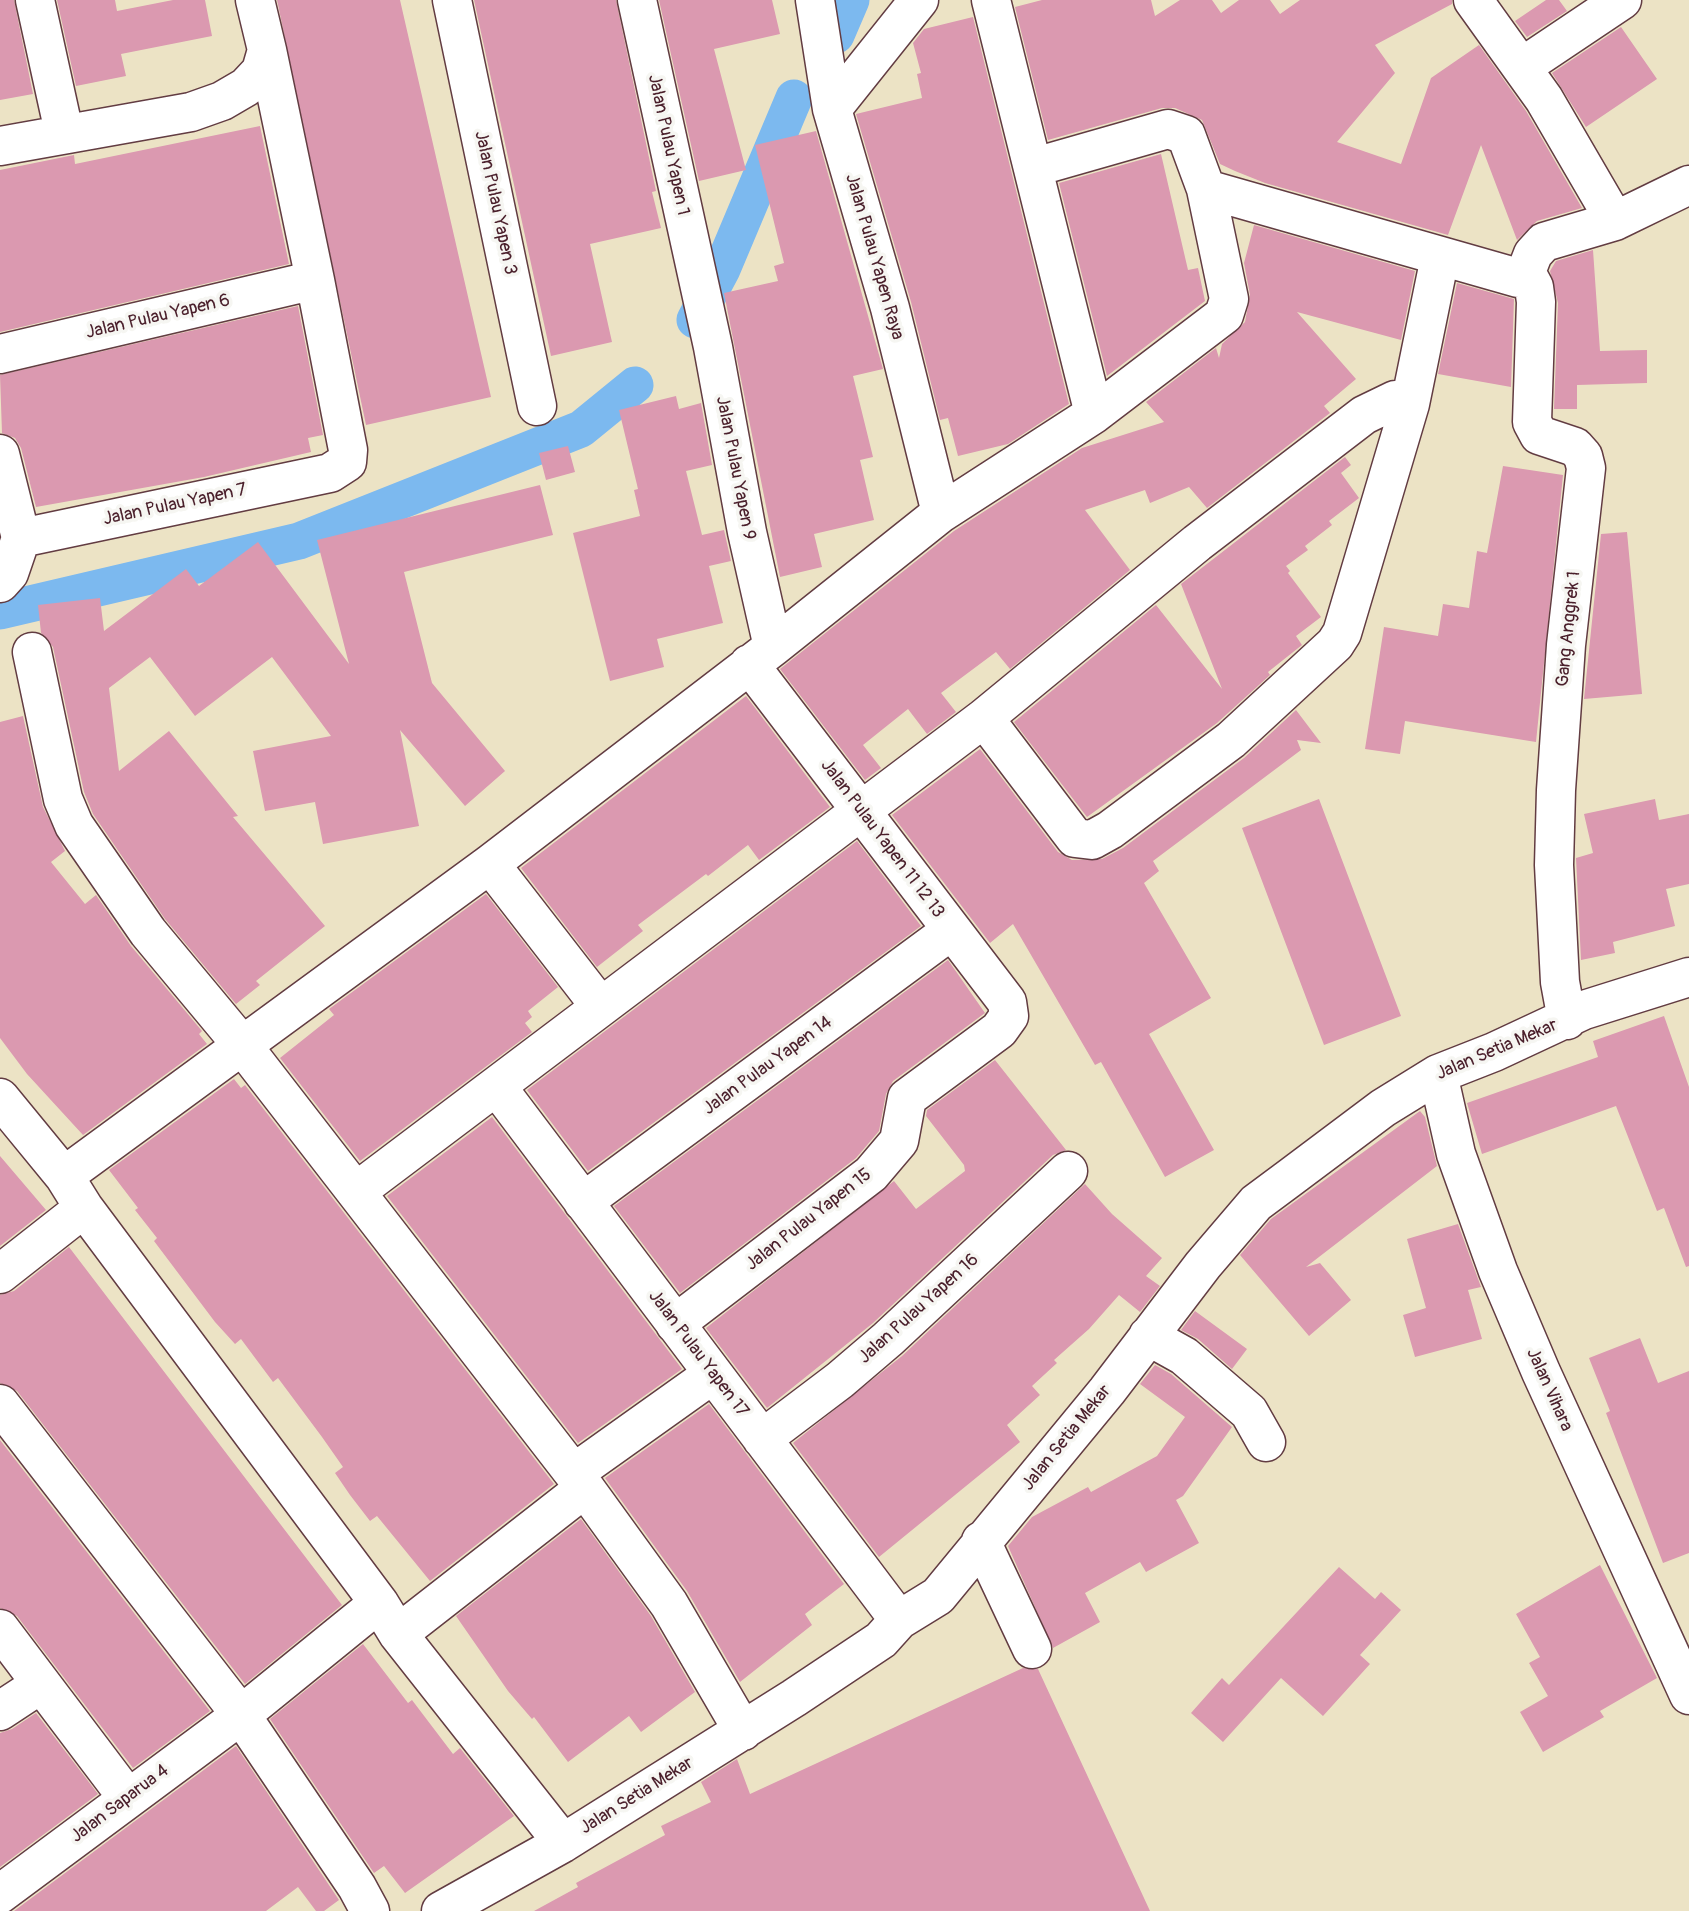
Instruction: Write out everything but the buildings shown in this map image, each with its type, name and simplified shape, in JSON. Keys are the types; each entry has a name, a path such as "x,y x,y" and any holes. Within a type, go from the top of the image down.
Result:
{"street":[{"path":"35,0 64,132"},
{"path":"255,0 315,280"},
{"name":"Jalan Pulau Yapen 3","path":"452,0 537,405"},
{"name":"Jalan Pulau Yapen 1","path":"637,0 700,289"},
{"path":"830,93 919,0"},
{"path":"991,0 1035,167 1094,414"},
{"path":"1473,0 1544,99 1615,222"},
{"path":"1522,67 1622,0"},
{"name":"Jalan Pulau Yapen Raya","path":"816,6 830,93 890,308 941,513"},
{"path":"0,146 64,132 191,112 222,101 246,87 261,71 267,50"},
{"path":"64,1176 490,864 941,513 1094,414 1212,326 1226,312 1229,299 1206,189 1190,139 1181,132 1168,130 1035,167"},
{"path":"1206,189 1512,277 1526,272 1533,254 1544,242 1615,222 1689,184"},
{"path":"984,718 1075,838 1092,840 1110,830 1231,740 1335,645 1342,633 1410,404 1440,257"},
{"name":"Gang Anggrek 1","path":"1526,272 1534,287 1536,302 1532,422 1539,435 1575,447 1583,456 1586,467 1566,645 1556,790 1556,891 1560,982 1567,1020"},
{"name":"Jalan Pulau Yapen 6","path":"0,354 315,280"},
{"name":"Jalan Pulau Yapen 7","path":"21,538 330,473 347,461 348,450 315,280"},
{"name":"Jalan Pulau Yapen 9","path":"700,289 747,532 761,655"},
{"path":"357,1191 984,718 1197,543 1364,415 1386,402 1395,400 1410,404"},
{"path":"0,454 21,538 9,573 0,583"},
{"path":"32,652 63,799 74,825 148,932 242,1045 580,1480 669,1604 743,1731"},
{"name":"Jalan Pulau Yapen 11 12 13","path":"761,655 860,809 1007,1002 1009,1016"},
{"path":"490,864 600,1006"},
{"name":"Jalan Pulau Yapen 14","path":"583,1202 952,930"},
{"name":"Jalan Setia Mekar","path":"441,1911 563,1843 743,1731 881,1640 899,1620 938,1596 1256,1203 1383,1108 1438,1073 1567,1020 1584,1010 1689,977"},
{"name":"Jalan Pulau Yapen 15","path":"675,1324 871,1174 899,1141 908,1098 999,1030 1009,1016"},
{"name":"Jalan Vihara","path":"1438,1073 1456,1154 1498,1271 1541,1372 1689,1695"},
{"name":"Jalan Pulau Yapen 17","path":"497,1087 899,1620"},
{"path":"0,1098 64,1176 84,1208 388,1618 563,1843"},
{"name":"Jalan Pulau Yapen 16","path":"762,1439 840,1380 897,1331 1068,1171"},
{"path":"0,1274 84,1208"},
{"path":"1149,1336 1184,1356 1249,1412 1266,1442"},
{"name":"Jalan Saparua 4","path":"0,1894 127,1797 241,1715 388,1618 580,1480 713,1374"},
{"path":"0,1404 241,1715 357,1887 370,1911"},
{"path":"982,1541 1032,1649"},
{"path":"0,1629 127,1797"},
{"path":"0,1712 41,1684"}],"waterway":[{"path":"836,35 851,0"},
{"path":"695,320 722,269 794,98"},
{"path":"0,611 299,541 581,429 635,385"}]}
